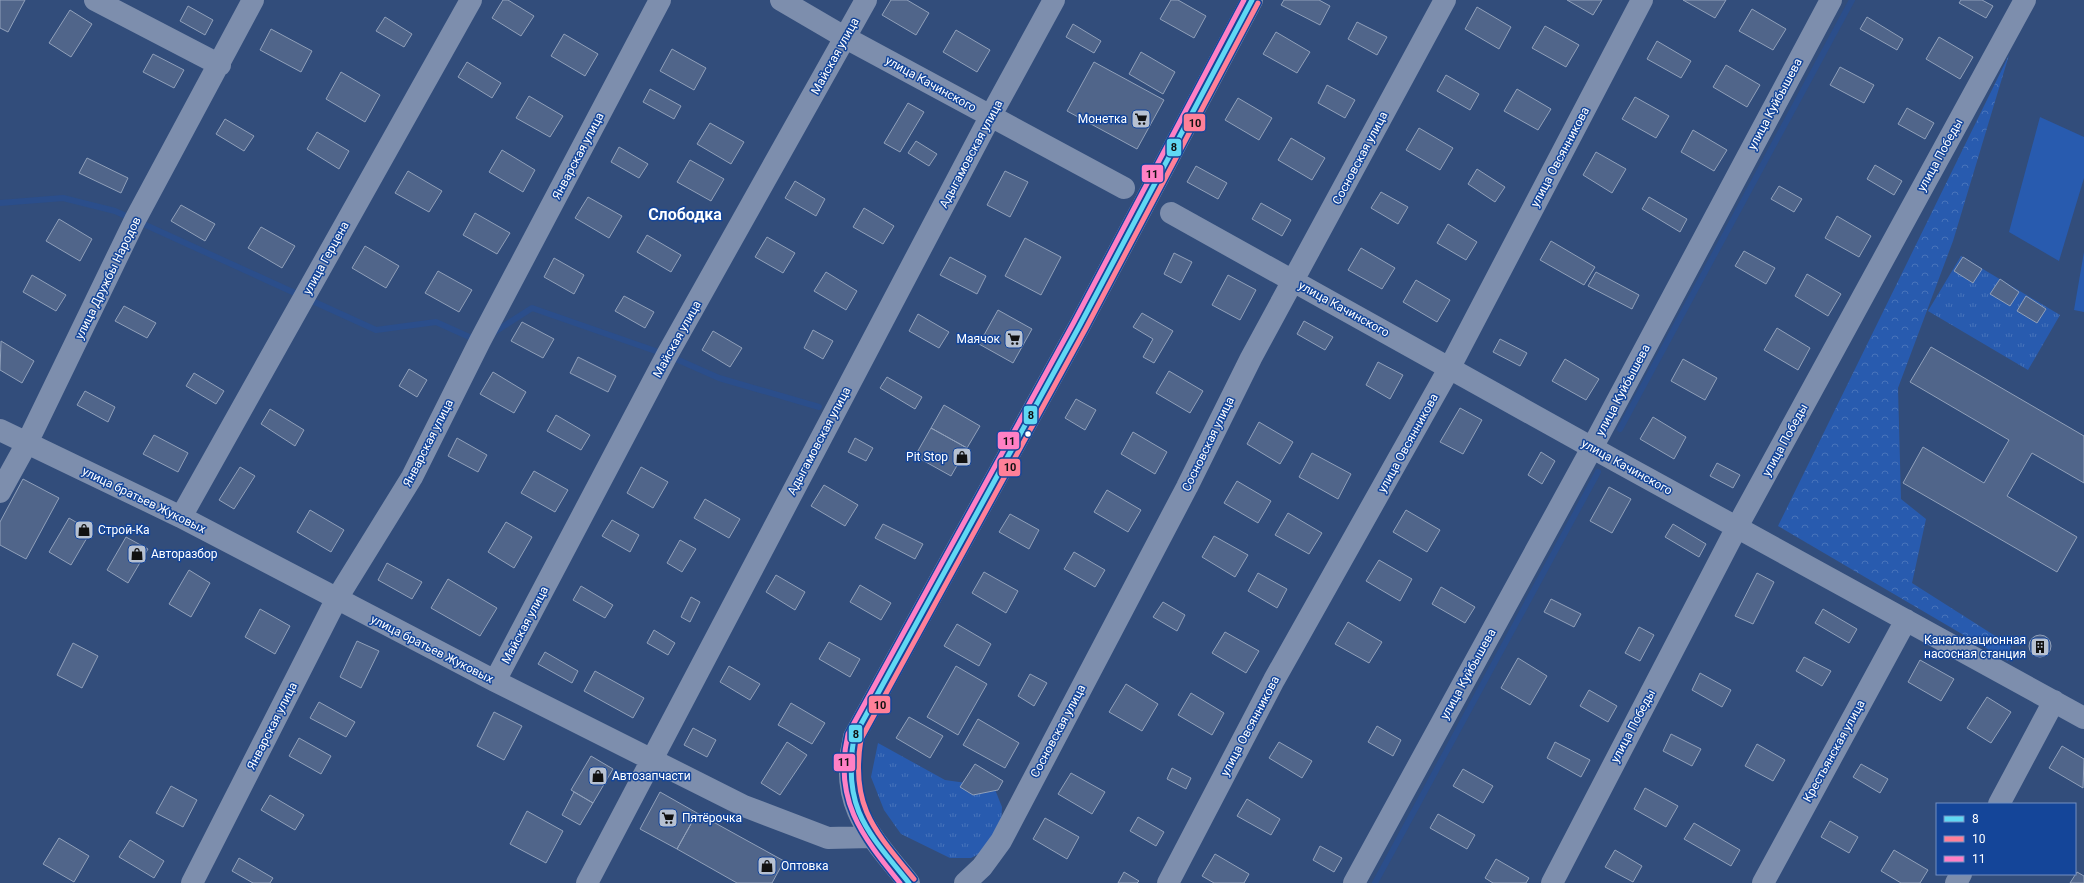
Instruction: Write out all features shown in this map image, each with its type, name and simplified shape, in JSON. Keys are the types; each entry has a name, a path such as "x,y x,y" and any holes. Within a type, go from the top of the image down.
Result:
{"street":[{"path":"95,0 220,65"},
{"name":"улица Дружбы Народов","path":"0,492 27,443 135,220 220,65 253,0"},
{"name":"улица Герцена","path":"181,517 471,0"},
{"name":"Январская улица","path":"192,883 336,600 412,477 483,334 660,0"},
{"name":"улица Качинского","path":"781,0 846,38 1124,188"},
{"name":"Майская улица","path":"495,681 667,356 866,0"},
{"name":"Адыгамовская улица","path":"587,883 990,116 1054,0"},
{"path":"909,883 872,837 859,814 850,790 850,763 854,737 1080,325 1252,0"},
{"name":"Сосновская улица","path":"965,883 982,867 1001,841 1187,487 1251,358 1445,0"},
{"name":"улица Овсянникова","path":"1168,883 1274,680 1450,367 1642,0"},
{"name":"улица Куйбышева","path":"1354,883 1592,448 1831,0"},
{"name":"улица Победы","path":"1552,883 1737,527 2025,0"},
{"name":"улица Качинского","path":"1172,213 1450,367 1592,448 2084,718"},
{"name":"улица братьев Жуковых","path":"0,430 181,517 336,600 495,681 652,758 744,806 828,838 872,837"},
{"name":"Крестьянская улица","path":"1763,883 1906,620"},
{"path":"2000,803 2054,701"}],"green space":[{"path":"2009,55 1953,241 1898,388 1901,499 1926,519 1912,583 2011,646 2008,661 1778,526"},
{"path":"2040,117 2084,137 2084,178 2059,261 2009,232"},
{"path":"2084,252 2084,312 2074,310"},
{"path":"1961,256 2060,315 2028,370 1928,311"},
{"path":"878,743 945,780 994,787 1002,807 1001,826 987,850 971,858 950,858 901,834 884,810 871,777"}],"building":[{"path":"0,0 25,0 8,32 0,28"},
{"path":"503,0 508,0 534,16 521,36 492,18"},
{"path":"891,0 907,0 929,13 916,35 882,15"},
{"path":"1171,0 1178,0 1206,16 1194,38 1160,19"},
{"path":"1284,0 1319,0 1330,6 1320,25 1281,5"},
{"path":"1567,0 1602,0 1593,15"},
{"path":"1683,0 1726,0 1715,18"},
{"path":"1961,0 1982,0 1993,6 1986,18 1959,3"},
{"path":"188,6 213,20 205,35 180,21"},
{"path":"1477,7 1511,27 1499,49 1465,29"},
{"path":"1752,9 1786,29 1773,50 1739,31"},
{"path":"70,10 92,24 71,57 49,43"},
{"path":"385,17 412,34 404,47 376,31"},
{"path":"1867,17 1903,39 1897,50 1860,29"},
{"path":"1357,22 1387,37 1377,55 1348,39"},
{"path":"1073,24 1101,41 1094,53 1066,37"},
{"path":"1545,26 1579,45 1566,67 1532,48"},
{"path":"271,29 312,51 301,72 260,50"},
{"path":"956,30 990,50 977,72 943,52"},
{"path":"1276,32 1310,52 1297,73 1263,54"},
{"path":"564,34 598,54 585,76 551,56"},
{"path":"1939,37 1973,57 1960,79 1926,59"},
{"path":"1657,41 1691,61 1681,78 1647,59"},
{"path":"672,49 706,68 694,90 660,71"},
{"path":"1141,52 1175,72 1163,94 1129,74"},
{"path":"153,54 184,70 174,88 143,72"},
{"path":"467,62 501,83 492,98 458,77"},
{"path":"1094,62 1164,100 1137,149 1067,111"},
{"path":"1726,65 1760,85 1747,107 1713,87"},
{"path":"1840,67 1874,85 1864,103 1830,85"},
{"path":"341,72 380,95 365,122 326,99"},
{"path":"1446,75 1479,94 1470,110 1437,91"},
{"path":"1327,85 1355,100 1345,118 1318,103"},
{"path":"650,89 681,106 674,119 643,102"},
{"path":"1517,89 1551,109 1538,130 1504,111"},
{"path":"529,96 563,116 550,137 516,118"},
{"path":"1635,97 1669,116 1656,138 1622,119"},
{"path":"1238,98 1272,118 1259,140 1225,120"},
{"path":"908,103 924,112 900,152 884,143"},
{"path":"1907,108 1934,123 1925,139 1898,124"},
{"path":"225,119 254,136 244,151 216,134"},
{"path":"710,123 744,142 731,164 697,144"},
{"path":"1419,128 1453,148 1440,170 1406,150"},
{"path":"1693,130 1727,150 1714,171 1681,152"},
{"path":"317,132 349,151 339,169 307,149"},
{"path":"1291,138 1325,158 1312,180 1278,160"},
{"path":"916,141 937,154 929,166 908,153"},
{"path":"619,147 648,164 639,178 611,162"},
{"path":"502,150 535,170 523,192 489,172"},
{"path":"1596,152 1626,169 1612,193 1583,175"},
{"path":"87,158 128,178 121,193 79,173"},
{"path":"690,160 724,179 711,201 677,182"},
{"path":"1875,165 1902,181 1894,195 1867,179"},
{"path":"1196,166 1227,183 1218,199 1187,182"},
{"path":"1477,169 1505,187 1495,202 1468,184"},
{"path":"408,171 442,191 429,212 395,193"},
{"path":"1005,171 1028,182 1010,217 987,205"},
{"path":"795,181 825,199 816,216 785,198"},
{"path":"1779,186 1802,199 1794,212 1771,199"},
{"path":"1381,192 1408,207 1398,224 1371,208"},
{"path":"588,197 622,216 609,238 575,218"},
{"path":"1649,197 1687,219 1680,232 1642,209"},
{"path":"1261,203 1291,220 1282,236 1252,219"},
{"path":"181,205 215,224 205,241 171,221"},
{"path":"864,208 894,226 883,244 853,227"},
{"path":"475,213 510,233 497,254 463,235"},
{"path":"1837,216 1871,236 1859,257 1825,238"},
{"path":"59,219 92,239 80,261 46,241"},
{"path":"1448,224 1477,242 1466,260 1437,243"},
{"path":"261,227 295,246 282,268 248,248"},
{"path":"647,235 681,255 671,272 637,252"},
{"path":"767,237 795,253 783,273 755,257"},
{"path":"1025,238 1061,257 1041,295 1005,276"},
{"path":"1551,241 1595,267 1584,285 1540,260"},
{"path":"365,246 399,266 386,288 352,268"},
{"path":"1361,248 1395,268 1382,289 1348,270"},
{"path":"1744,251 1775,268 1766,284 1735,266"},
{"path":"1174,253 1192,262 1181,283 1164,274"},
{"path":"950,257 986,276 977,294 940,275"},
{"path":"1963,257 1982,269 1973,283 1954,271"},
{"path":"554,258 584,275 574,294 544,277"},
{"path":"438,271 472,290 459,312 425,293"},
{"path":"826,272 857,291 846,310 814,291"},
{"path":"1596,272 1639,295 1632,309 1588,286"},
{"path":"1807,274 1841,294 1828,316 1795,296"},
{"path":"32,275 66,295 56,311 23,292"},
{"path":"1228,275 1256,290 1240,320 1212,305"},
{"path":"2000,279 2019,292 2010,306 1990,294"},
{"path":"1416,280 1450,300 1437,322 1403,302"},
{"path":"624,296 654,312 645,328 615,311"},
{"path":"2026,296 2046,309 2037,323 2017,311"},
{"path":"124,306 156,323 147,338 115,321"},
{"path":"998,310 1032,329 1013,363 979,344"},
{"path":"1142,313 1173,331 1154,363 1143,357 1153,339 1133,327"},
{"path":"918,314 949,332 939,348 909,331"},
{"path":"1304,321 1333,337 1325,350 1297,334"},
{"path":"522,322 554,339 543,358 511,341"},
{"path":"1777,328 1810,348 1798,370 1764,350"},
{"path":"813,330 833,341 823,359 804,348"},
{"path":"713,331 742,348 730,367 702,350"},
{"path":"1500,339 1527,353 1520,366 1493,352"},
{"path":"1,341 34,361 22,383 0,370"},
{"path":"1931,347 2084,436 2084,483 2032,453 2007,496 2077,537 2057,572 1903,483 1923,447 1984,483 2009,440 1910,382"},
{"path":"578,357 616,376 608,392 570,373"},
{"path":"1565,359 1599,379 1586,400 1552,381"},
{"path":"1683,359 1717,378 1705,400 1671,381"},
{"path":"1378,362 1403,375 1390,399 1366,385"},
{"path":"409,369 427,380 417,397 399,386"},
{"path":"1169,371 1203,391 1190,413 1156,393"},
{"path":"493,372 526,392 514,413 480,394"},
{"path":"194,373 224,391 216,404 186,386"},
{"path":"887,377 922,397 915,409 880,388"},
{"path":"85,391 115,407 108,422 77,405"},
{"path":"1076,399 1096,410 1085,430 1065,418"},
{"path":"944,405 980,426 967,448 931,428"},
{"path":"1460,408 1482,420 1463,454 1440,442"},
{"path":"270,409 304,430 295,446 261,424"},
{"path":"556,415 590,435 581,450 547,431"},
{"path":"1653,417 1686,437 1674,459 1640,439"},
{"path":"1259,422 1293,442 1280,464 1247,444"},
{"path":"931,428 967,448 951,476 915,456"},
{"path":"1133,432 1167,452 1155,474 1121,454"},
{"path":"154,435 188,453 178,472 143,454"},
{"path":"457,438 487,455 478,472 448,456"},
{"path":"855,438 873,448 866,461 848,452"},
{"path":"1541,452 1555,461 1542,484 1528,475"},
{"path":"1312,453 1351,474 1338,499 1299,477"},
{"path":"1717,463 1740,475 1733,488 1710,476"},
{"path":"240,467 255,476 234,509 219,500"},
{"path":"641,467 668,482 653,508 627,493"},
{"path":"534,471 568,490 555,512 521,493"},
{"path":"23,479 59,498 26,559 0,545 0,522"},
{"path":"1237,481 1271,501 1258,523 1224,503"},
{"path":"824,485 858,505 845,526 811,506"},
{"path":"1609,487 1631,499 1612,533 1590,521"},
{"path":"1107,490 1141,510 1128,532 1094,512"},
{"path":"705,499 740,519 729,538 694,518"},
{"path":"310,510 344,530 331,552 297,532"},
{"path":"1406,510 1440,530 1427,552 1393,532"},
{"path":"1288,513 1322,533 1309,554 1275,535"},
{"path":"1010,514 1039,530 1029,549 999,532"},
{"path":"69,518 91,531 71,565 49,552"},
{"path":"612,520 639,535 630,552 602,536"},
{"path":"506,522 532,537 514,568 488,552"},
{"path":"883,524 923,544 915,559 875,538"},
{"path":"1673,524 1706,544 1699,557 1665,537"},
{"path":"1214,536 1248,555 1235,577 1202,557"},
{"path":"126,537 148,549 128,583 107,570"},
{"path":"680,540 696,549 682,572 667,563"},
{"path":"1074,552 1105,570 1095,587 1064,569"},
{"path":"1379,560 1412,579 1400,601 1366,581"},
{"path":"387,563 422,582 412,599 378,580"},
{"path":"189,570 210,583 191,617 169,604"},
{"path":"984,572 1018,591 1006,613 972,593"},
{"path":"1258,573 1287,589 1277,608 1248,591"},
{"path":"1757,573 1774,582 1753,624 1735,616"},
{"path":"776,575 805,592 795,610 766,592"},
{"path":"448,579 497,608 480,636 431,608"},
{"path":"860,585 891,603 881,620 850,602"},
{"path":"581,586 613,605 605,618 573,600"},
{"path":"1441,587 1475,607 1465,623 1432,604"},
{"path":"691,597 700,602 690,622 681,617"},
{"path":"1551,599 1581,614 1574,627 1544,612"},
{"path":"1163,602 1185,615 1177,631 1153,617"},
{"path":"260,609 290,626 275,654 245,637"},
{"path":"1823,609 1857,629 1849,643 1815,623"},
{"path":"1348,622 1382,642 1369,663 1335,644"},
{"path":"957,624 991,644 979,666 944,646"},
{"path":"1639,627 1654,635 1640,661 1625,653"},
{"path":"654,630 675,643 668,655 647,643"},
{"path":"1225,632 1259,651 1246,673 1212,653"},
{"name":"Канализационная насосная станция","path":"2036,635 2044,635 2051,642 2051,650 2044,657 2036,657 2029,650 2029,642"},
{"path":"357,641 379,651 361,688 340,677"},
{"path":"829,642 860,659 850,677 819,659"},
{"path":"73,643 98,656 82,688 57,675"},
{"path":"545,652 578,671 572,683 538,664"},
{"path":"1804,657 1831,671 1822,686 1796,671"},
{"path":"1518,658 1547,676 1530,705 1501,688"},
{"path":"1920,660 1954,679 1941,701 1908,682"},
{"path":"729,666 760,684 750,700 720,682"},
{"path":"956,666 987,684 958,735 927,717"},
{"path":"595,671 644,698 633,718 584,691"},
{"path":"1700,673 1731,690 1722,707 1692,690"},
{"path":"1030,674 1047,683 1034,706 1018,696"},
{"path":"1126,684 1158,704 1142,731 1109,712"},
{"path":"1589,690 1617,706 1608,722 1580,706"},
{"path":"1191,693 1224,713 1212,735 1178,715"},
{"path":"1987,697 2011,712 1991,743 1967,728"},
{"path":"319,702 355,722 346,737 310,718"},
{"path":"791,703 825,723 812,744 778,725"},
{"path":"494,712 522,726 504,760 477,746"},
{"path":"909,717 943,736 930,758 896,738"},
{"path":"978,719 1019,743 1005,768 963,745"},
{"path":"1377,726 1401,740 1393,756 1368,742"},
{"path":"693,728 716,740 707,757 684,745"},
{"path":"1671,734 1701,749 1692,766 1663,751"},
{"path":"299,738 331,756 321,774 289,756"},
{"path":"787,742 807,755 780,795 761,783"},
{"path":"1279,742 1312,761 1302,778 1269,758"},
{"path":"1555,742 1590,760 1581,777 1547,758"},
{"path":"1757,744 1785,760 1773,781 1745,766"},
{"path":"2062,746 2084,759 2083,788 2049,768"},
{"path":"591,756 613,769 593,803 571,790"},
{"path":"975,764 1003,781 998,790 973,795 960,787"},
{"path":"1861,764 1888,779 1880,793 1853,777"},
{"path":"1172,768 1191,778 1186,789 1167,779"},
{"path":"1463,769 1493,786 1483,803 1453,786"},
{"path":"1071,773 1105,792 1092,814 1058,794"},
{"path":"171,786 197,800 183,827 156,813"},
{"path":"1645,788 1678,806 1666,827 1634,809"},
{"path":"574,792 593,803 580,825 562,815"},
{"path":"660,792 697,813 677,849 640,829"},
{"path":"270,795 304,815 295,830 261,810"},
{"path":"1247,799 1280,819 1271,835 1237,816"},
{"path":"527,811 563,831 546,863 510,844"},
{"path":"697,813 784,861 772,883 737,883 677,849"},
{"path":"1438,814 1475,835 1467,849 1430,828"},
{"path":"1138,817 1164,832 1156,846 1130,831"},
{"path":"1045,818 1079,837 1067,859 1033,839"},
{"path":"1830,821 1858,837 1849,853 1821,837"},
{"path":"1694,823 1740,850 1731,866 1684,839"},
{"path":"59,838 89,856 74,882 43,864"},
{"path":"130,840 164,861 154,878 119,857"},
{"path":"1320,846 1342,858 1334,872 1313,860"},
{"path":"1615,850 1642,866 1633,882 1605,867"},
{"path":"1894,850 1928,870 1920,883 1901,883 1881,871"},
{"path":"1215,854 1249,874 1244,883 1214,883 1202,876"},
{"path":"239,858 273,878 270,883 253,883 232,871"},
{"path":"1496,859 1529,878 1526,883 1493,883 1485,878"},
{"path":"1124,872 1139,881 1137,883 1118,883"},
{"path":"2077,872 2084,876 2084,883 2070,883"}],"waterway":[{"path":"1620,429 1852,0"},
{"path":"0,203 63,198 115,211 376,330 436,322 476,340"},
{"path":"493,333 532,308 667,355 719,378 819,407"},
{"path":"1375,883 1598,472"}],"transit line":[{"name":"11","path":"900,883 873,849 862,832 854,815 844,778 844,757 848,734 1074,322 1244,0"},
{"name":"8","path":"909,883 870,833 861,817 855,801 852,782 851,762 854,737 1080,325 1252,0"},
{"name":"10","path":"914,879 887,846 868,816 862,800 859,782 858,762 861,739 1086,328 1258,3"}],"place":[{"name":"Монетка","path":"1141,119"},
{"name":"Маячок","path":"1014,339"},
{"name":"Pit Stop","path":"962,457"},
{"name":"Строй-Ка","path":"84,530"},
{"name":"Авторазбор","path":"137,554"},
{"name":"Канализационная насосная станция","path":"2040,647"},
{"name":"Автозапчасти","path":"598,776"},
{"name":"Пятёрочка","path":"668,818"},
{"name":"Оптовка","path":"767,866"}],"district":[{"name":"Слободка","path":"685,214"}]}
